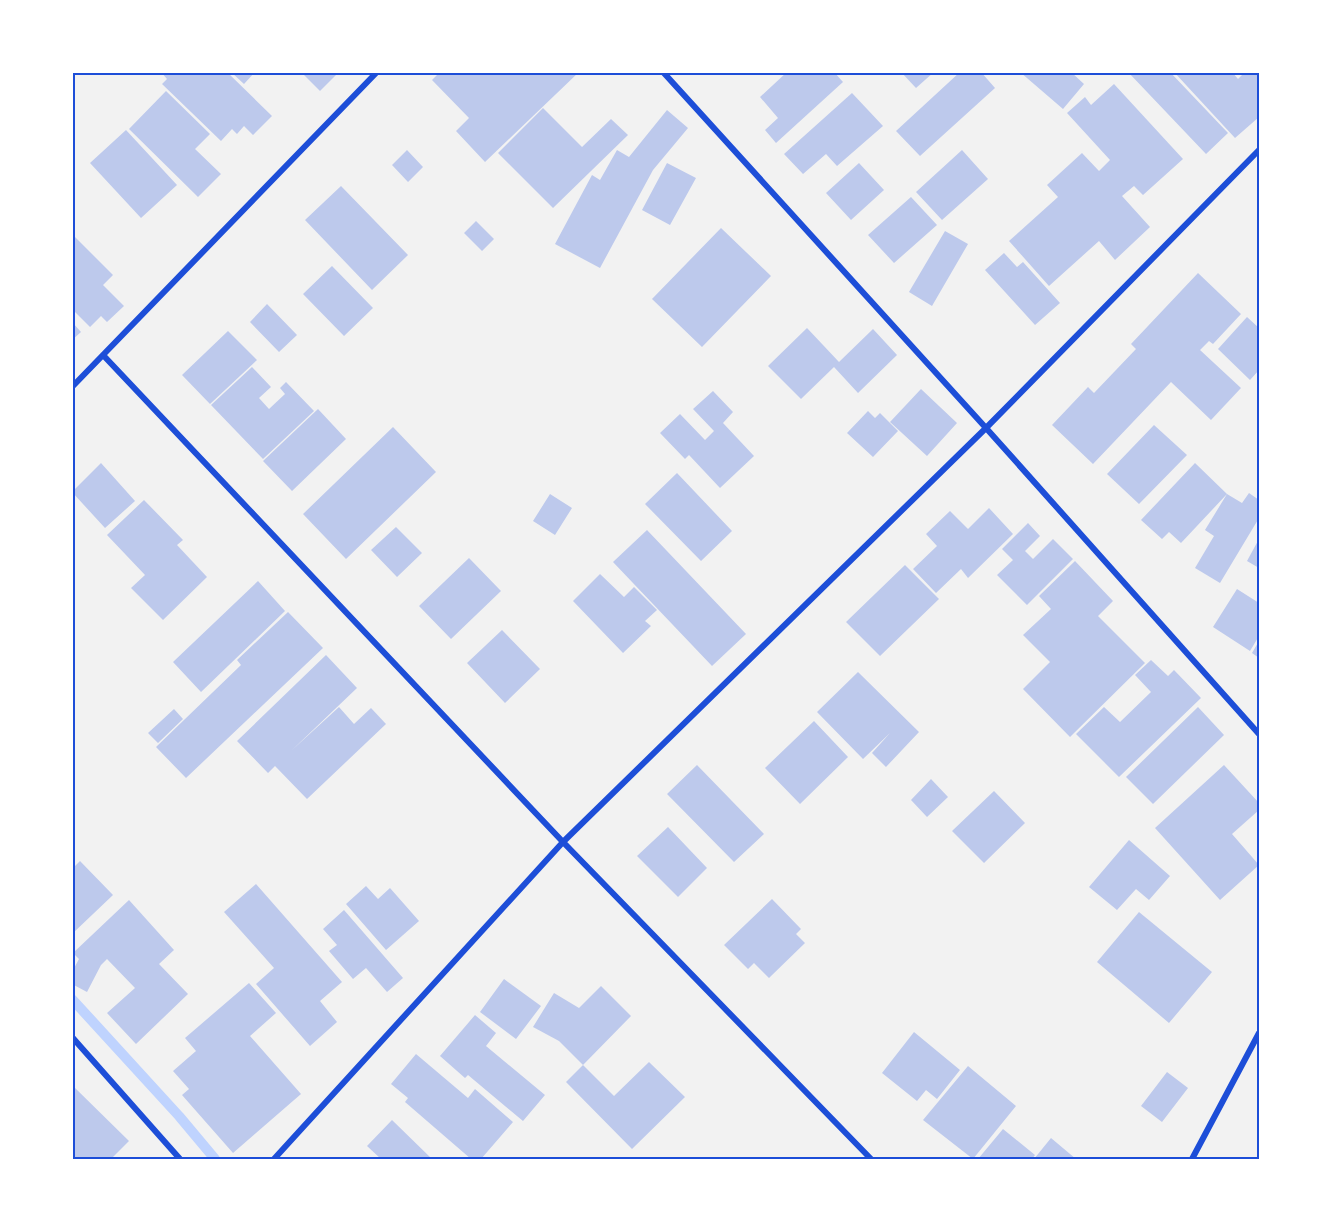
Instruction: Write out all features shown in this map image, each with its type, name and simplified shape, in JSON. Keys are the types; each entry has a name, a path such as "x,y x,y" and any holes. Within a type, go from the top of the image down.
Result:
{"street":[{"path":"72,387 377,72"},
{"path":"663,72 986,428 1259,734"},
{"path":"274,1159 563,842 986,428 1259,150"},
{"path":"103,355 563,842 871,1159"},
{"path":"1192,1159 1259,1033"},
{"path":"72,1037 180,1159"}],"building":[{"path":"161,72 227,72 272,116 253,135 244,126 237,134 232,129 221,141 162,84 167,79"},
{"path":"231,72 255,72 244,84"},
{"path":"301,72 334,72 336,75 320,91"},
{"path":"440,72 579,72 485,162 456,131 469,118 432,80"},
{"path":"787,72 834,72 843,82 776,143 765,130 778,118 760,97"},
{"path":"901,72 934,72 916,88"},
{"path":"960,72 981,72 995,88 920,156 896,131"},
{"path":"1020,72 1071,72 1084,84 1063,109"},
{"path":"1128,72 1170,72 1228,133 1206,154"},
{"path":"1174,72 1232,72 1238,79 1242,75 1239,72 1259,72 1259,117 1235,138"},
{"path":"1114,84 1183,159 1143,195 1134,186 1122,196 1150,227 1115,260 1099,241 1049,286 1009,241 1058,197 1047,185 1082,153 1099,171 1110,160 1067,113 1085,97 1091,105"},
{"path":"166,91 210,134 195,149 221,174 198,197 129,129"},
{"path":"852,93 883,126 837,166 826,154 803,174 784,154"},
{"path":"543,108 582,147 611,119 628,135 553,208 498,153"},
{"path":"667,110 688,128 653,170 600,268 555,244 592,175 600,180 617,150 629,157"},
{"path":"126,130 177,185 141,218 90,163"},
{"path":"407,150 423,167 408,182 392,165"},
{"path":"962,150 988,179 942,220 916,192"},
{"path":"667,163 696,178 670,225 642,210"},
{"path":"859,163 884,190 851,220 826,193"},
{"path":"341,186 408,255 372,290 305,220"},
{"path":"911,197 937,225 894,263 868,235"},
{"path":"476,221 494,239 482,251 464,233"},
{"path":"721,228 771,276 702,347 652,299"},
{"path":"945,231 968,244 932,306 909,292"},
{"path":"72,234 113,275 103,285 124,306 107,322 101,316 90,327 72,309"},
{"path":"1004,253 1017,267 1023,262 1060,303 1035,325 985,270"},
{"path":"332,266 373,308 344,336 303,294"},
{"path":"1198,273 1241,314 1213,344 1209,341 1200,350 1241,388 1211,420 1171,382 1093,464 1052,425 1088,387 1094,393 1136,349 1131,344"},
{"path":"267,304 297,335 279,352 250,322"},
{"path":"1247,317 1259,328 1259,370 1250,380 1218,349"},
{"path":"72,322 81,332 72,340"},
{"path":"807,328 839,362 873,329 897,355 858,393 834,367 801,399 768,366"},
{"path":"228,331 257,360 210,404 182,375"},
{"path":"252,367 271,387 259,398 269,409 285,394 280,388 286,382 314,411 263,459 211,405"},
{"path":"921,389 957,423 927,456 890,422"},
{"path":"713,391 733,412 723,423 754,456 720,488 689,455 685,459 660,433 680,414 705,440 714,431 693,409"},
{"path":"318,409 346,439 292,491 263,461"},
{"path":"868,411 875,418 880,413 898,431 873,457 847,433"},
{"path":"1154,425 1187,455 1139,504 1107,474"},
{"path":"393,427 436,472 346,559 303,514"},
{"path":"101,463 135,501 105,528 72,492"},
{"path":"1195,463 1227,494 1181,543 1169,532 1162,539 1141,520"},
{"path":"677,473 732,531 701,561 645,504"},
{"path":"1249,493 1259,500 1259,518 1220,583 1195,568 1214,536 1205,530 1227,494 1242,503"},
{"path":"550,494 572,508 555,535 533,521"},
{"path":"144,500 183,540 177,545 207,577 163,620 131,588 145,575 107,535"},
{"path":"989,508 1013,534 968,578 961,569 936,593 913,569 937,546 926,534 950,511 968,529"},
{"path":"1028,523 1040,536 1025,551 1033,559 1053,539 1073,559 1027,605 997,575 1013,560 1002,549"},
{"path":"396,527 422,553 397,577 371,550"},
{"path":"647,530 746,634 712,666 613,562"},
{"path":"1259,539 1259,568 1247,561"},
{"path":"469,558 501,591 451,639 419,606"},
{"path":"1075,561 1113,601 1098,616 1145,663 1070,737 1023,689 1050,662 1023,635 1051,609 1039,596"},
{"path":"905,565 939,599 880,656 846,622"},
{"path":"600,574 624,597 634,587 657,610 645,621 651,626 623,653 573,601"},
{"path":"258,581 285,611 201,692 173,662"},
{"path":"1237,589 1259,603 1259,636 1250,651 1213,627"},
{"path":"288,612 323,648 186,778 156,747 241,665 237,660"},
{"path":"502,630 540,669 505,703 467,663"},
{"path":"1259,641 1259,658 1252,653"},
{"path":"326,655 357,688 291,751 339,707 354,724 371,708 386,724 307,799 275,766 268,773 237,741"},
{"path":"1151,660 1168,676 1174,670 1201,698 1119,777 1076,734 1104,707 1120,722 1151,692 1135,675"},
{"path":"858,672 919,732 886,767 872,753 890,733 863,759 817,712"},
{"path":"1198,707 1224,735 1153,804 1126,777"},
{"path":"174,709 183,719 158,743 148,733"},
{"path":"814,721 848,757 800,804 765,768"},
{"path":"697,765 764,834 734,862 667,794"},
{"path":"1224,765 1259,803 1259,810 1232,834 1259,865 1220,900 1155,828"},
{"path":"931,779 948,797 927,817 911,800"},
{"path":"994,791 1025,823 984,863 952,831"},
{"path":"668,827 707,868 678,897 637,856"},
{"path":"1129,840 1170,876 1149,900 1136,889 1117,910 1089,887"},
{"path":"80,861 113,895 72,934 72,869"},
{"path":"256,884 342,982 320,1001 337,1022 310,1046 256,984 274,968 224,912"},
{"path":"366,886 378,899 390,888 419,921 386,950 346,904"},
{"path":"772,899 801,929 796,934 805,943 769,978 754,963 748,969 724,945"},
{"path":"129,900 174,950 159,964 188,994 136,1044 107,1013 135,988 107,959 101,965 87,992 72,984 72,972 79,959 73,953"},
{"path":"344,910 403,978 387,992 366,968 353,979 329,951 337,945 323,929"},
{"path":"1139,912 1212,972 1169,1023 1097,962"},
{"path":"504,979 541,1006 516,1039 480,1012"},
{"path":"249,983 276,1013 250,1036 301,1094 233,1153 182,1095 189,1089 173,1071 196,1051 185,1038"},
{"path":"601,986 631,1016 583,1065 559,1041 533,1027 554,993 579,1008"},
{"path":"475,1015 496,1033 486,1046 545,1095 523,1121 468,1075 465,1078 440,1056"},
{"path":"914,1032 960,1070 937,1099 926,1090 917,1101 882,1073"},
{"path":"416,1054 468,1098 475,1089 513,1122 481,1159 471,1159 405,1102 408,1098 391,1084"},
{"path":"649,1062 685,1097 632,1149 566,1082 583,1065 614,1096"},
{"path":"968,1066 1016,1106 973,1159 923,1120"},
{"path":"1167,1072 1188,1088 1162,1122 1141,1106"},
{"path":"72,1085 129,1141 111,1159 72,1159"},
{"path":"392,1120 432,1159 381,1159 367,1146"},
{"path":"1003,1129 1035,1155 1032,1159 978,1159"},
{"path":"1051,1138 1076,1159 1034,1159"}],"waterway":[{"path":"72,999 179,1116 215,1159"}]}
